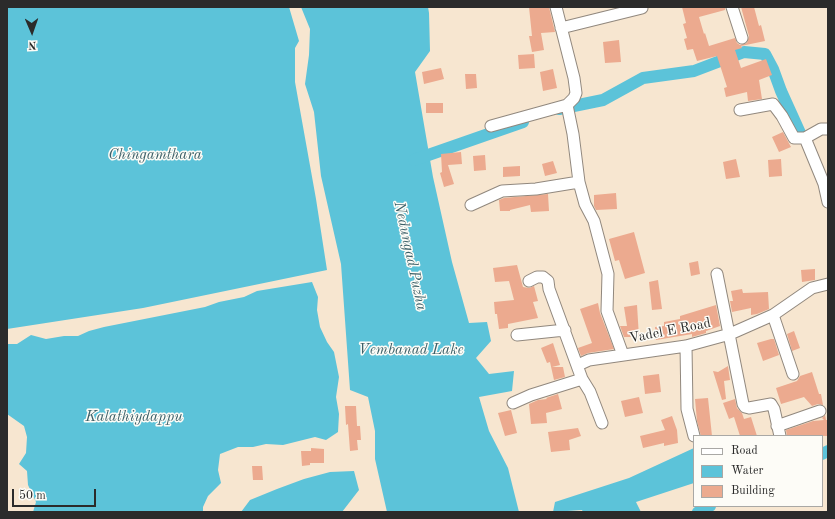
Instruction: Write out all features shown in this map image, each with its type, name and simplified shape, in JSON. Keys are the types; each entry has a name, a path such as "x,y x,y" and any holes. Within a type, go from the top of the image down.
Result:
{"street":[{"path":"556,7 574,78 576,93 568,108 579,182 585,204 594,221 601,246 608,274 607,311 623,355"},
{"path":"561,28 644,7"},
{"path":"732,7 742,38"},
{"path":"740,110 773,104 782,116 794,138 805,138 821,129 828,129"},
{"path":"491,126 568,108"},
{"path":"805,138 824,184 828,202"},
{"path":"471,205 502,191 579,182"},
{"path":"717,274 743,404 749,408 771,404 773,406 778,431 820,411"},
{"path":"529,281 537,277 543,277 548,281 549,289 582,379 590,392 602,423"},
{"name":"Vadel E Road","path":"578,365 589,360 686,346 730,334 773,315 812,288 828,284"},
{"path":"773,315 794,374"},
{"path":"517,335 565,330"},
{"path":"686,346 687,408 694,435"},
{"path":"513,403 530,395 582,379"}],"water":[{"name":"Chingamthara","path":"7,7 289,7 299,41 295,48 295,82 327,270 143,308 7,329"},
{"name":"Vembanad Lake","path":"301,7 428,7 430,51 415,72 433,177 452,262 469,323 487,322 491,341 476,358 489,374 514,371 512,391 479,397 489,431 508,468 519,512 387,512 375,459 375,431 368,397 350,390 341,264 321,176 314,112 305,84 309,55 310,29"},
{"name":"Kalathiydappu","path":"312,282 318,297 317,310 320,327 327,342 334,352 339,377 336,397 339,414 338,432 326,440 315,437 283,445 266,444 253,447 238,447 220,454 218,470 221,483 208,496 203,507 203,512 33,512 36,502 28,485 27,471 19,464 26,453 27,437 24,426 7,414 7,344 17,344 31,335 46,339 64,336 78,336 104,327 205,307 219,302 244,297 257,291"},
{"path":"693,448 693,483 636,502 641,512 583,512 582,510 553,512 555,502 629,478"},
{"path":"354,471 359,490 342,512 241,512 250,500 304,479 330,472"}],"building":[{"path":"529,7 549,7 555,32 541,33 544,50 532,52 529,36 532,36"},
{"path":"682,7 725,7 725,10 699,17 709,46 735,38 737,43 740,45 747,43 749,36 741,7 754,7 765,41 741,46 742,48 735,50 741,68 766,59 772,75 759,80 762,99 748,101 747,92 726,97 724,88 727,87 717,56 697,61 693,49 687,50 684,39 687,38 683,24 686,23"},
{"path":"619,40 621,62 605,63 603,42"},
{"path":"534,54 535,68 519,69 518,55"},
{"path":"441,68 444,79 424,84 422,72"},
{"path":"553,69 557,88 543,91 540,72"},
{"path":"465,74 476,74 477,88 466,89"},
{"path":"426,103 443,103 443,113 426,113"},
{"path":"783,132 791,147 779,152 772,137"},
{"path":"461,152 462,164 448,165 454,184 444,187 440,173 442,172 441,154"},
{"path":"485,155 486,170 474,171 473,156"},
{"path":"736,159 740,177 726,179 723,162"},
{"path":"781,159 782,176 769,177 768,160"},
{"path":"553,161 557,173 545,176 542,164"},
{"path":"520,166 520,176 503,177 503,167"},
{"path":"616,193 617,209 596,210 594,206 594,195"},
{"path":"548,194 549,211 531,212 530,205 510,211 500,211 499,200 504,198"},
{"path":"634,232 645,273 625,279 619,260 615,261 609,239"},
{"path":"698,261 700,274 691,276 689,263"},
{"path":"517,265 523,287 529,288 534,286 538,301 533,302 538,318 508,324 508,328 499,329 497,314 495,314 494,302 514,300 509,281 495,282 493,268"},
{"path":"815,269 815,280 802,282 801,270"},
{"path":"658,280 662,309 652,310 649,282"},
{"path":"742,289 743,293 768,292 769,309 751,315 751,308 732,312 730,301 733,301 731,291"},
{"path":"598,303 600,313 614,349 588,353 581,356 578,348 592,343 580,309"},
{"path":"637,305 639,337 624,337 620,326 627,326 624,307"},
{"path":"716,305 720,326 706,331 706,333 692,337 692,334 656,340 655,327 664,326 664,322 680,319 680,316"},
{"path":"794,331 800,348 792,351 787,334"},
{"path":"774,339 779,355 763,361 757,343"},
{"path":"553,343 560,365 552,367 563,367 565,377 554,380 550,362 547,363 541,348"},
{"path":"728,366 730,380 724,381 726,399 722,400 713,371 718,372"},
{"path":"812,372 819,394 821,394 823,405 818,404 812,406 804,397 781,404 776,388 797,381 800,376"},
{"path":"659,374 661,392 645,394 643,376"},
{"path":"558,394 562,409 546,413 547,423 531,424 529,404"},
{"path":"639,397 643,413 625,417 621,401"},
{"path":"708,398 712,435 701,435 697,421 695,399"},
{"path":"735,399 737,408 742,413 744,419 751,417 757,435 740,435 734,417 729,419 723,403"},
{"path":"345,406 356,406 357,426 360,426 361,440 357,440 358,450 350,451"},
{"path":"511,410 517,433 505,436 498,413"},
{"path":"825,415 826,420 828,420 828,436 787,435 786,430 813,421 824,420 822,418"},
{"path":"672,416 677,430 678,443 664,446 664,443 643,448 640,436 665,430 661,420"},
{"path":"578,428 581,436 569,440 570,450 551,452 548,432"},
{"path":"311,448 324,449 324,463 310,463 310,465 302,466 301,451 311,451"},
{"path":"252,466 262,466 263,480 253,480"}],"waterway":[{"path":"559,109 603,100 643,78 694,71 744,52 765,54 773,69 800,133"},
{"path":"414,160 523,122"},
{"path":"823,454 828,451"},
{"path":"698,512 708,507"}],"water label":[{"name":"Nedungad Puzha","path":"410,256"}]}
